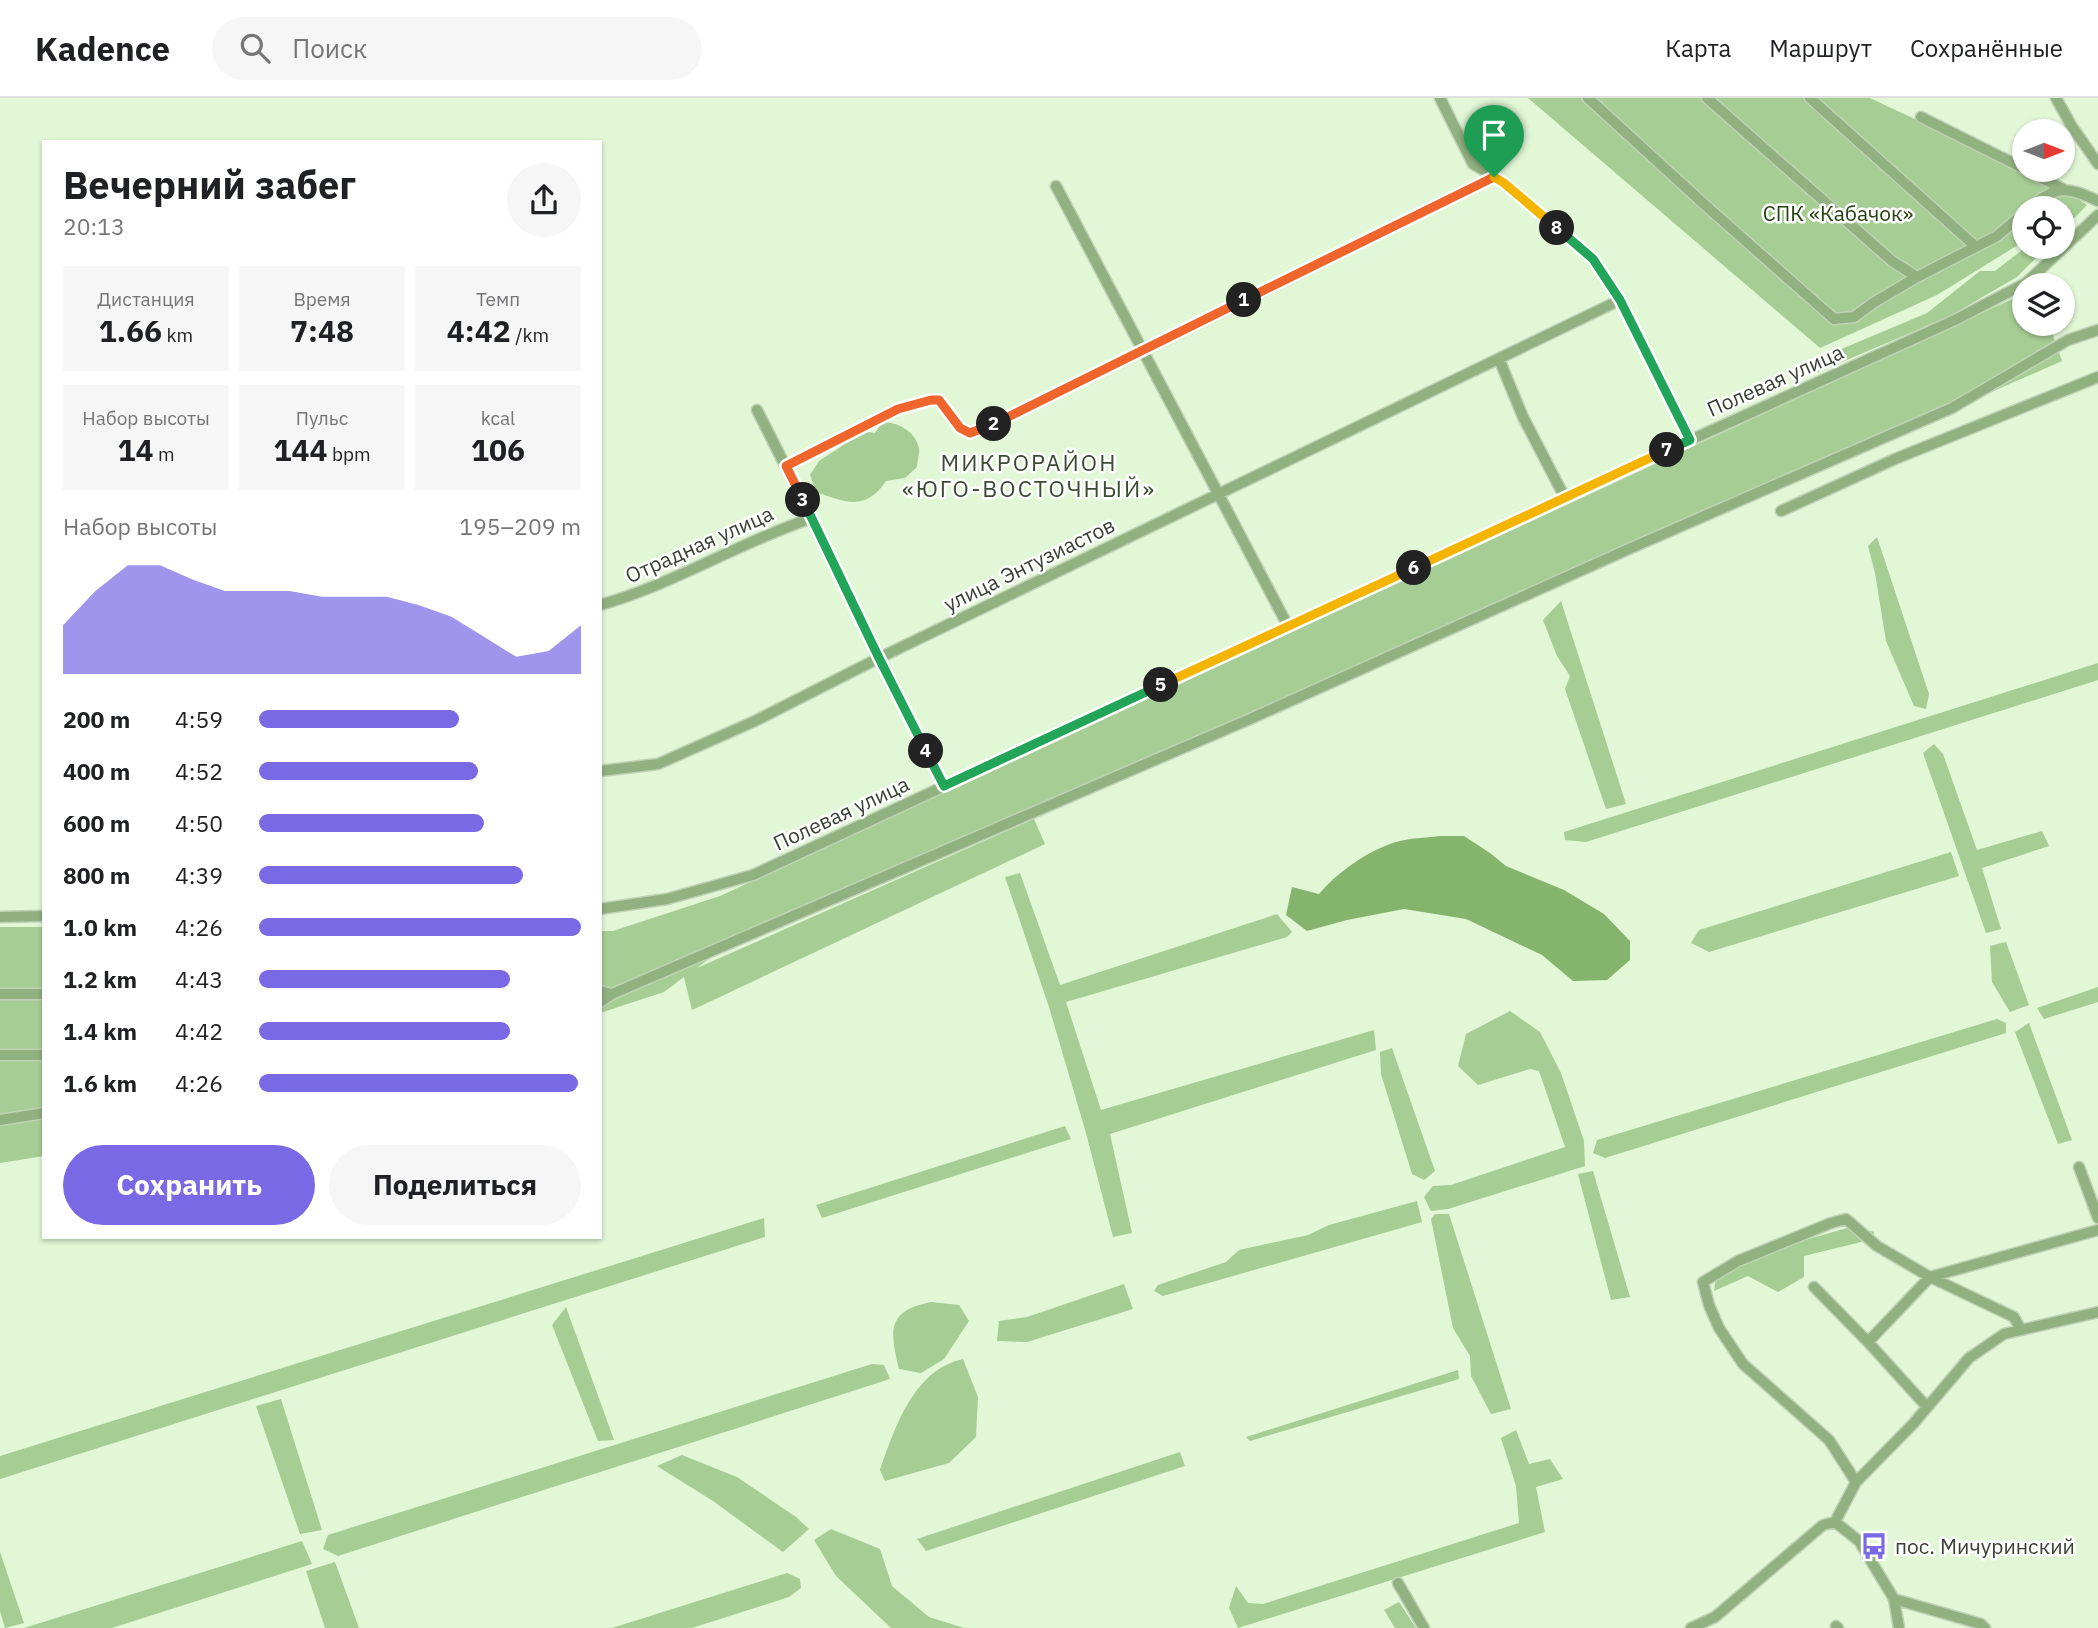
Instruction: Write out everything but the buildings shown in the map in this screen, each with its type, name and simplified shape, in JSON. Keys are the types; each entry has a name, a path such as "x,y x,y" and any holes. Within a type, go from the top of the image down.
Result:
{"street":[{"path":"1440,98 1474,164 1504,183 1593,259 1620,300 1690,440"},
{"path":"1588,98 1834,319 1854,317 1917,277 1997,236 2012,223"},
{"path":"1707,98 1892,261 1917,277"},
{"path":"1810,98 1975,246"},
{"path":"2056,98 2098,164"},
{"path":"1921,117 2012,162"},
{"path":"786,466 898,409 931,400 939,400 960,428 970,433 985,429 1494,177"},
{"path":"2050,182 2098,201"},
{"path":"1056,186 1288,626"},
{"path":"2045,196 2063,189"},
{"name":"Полевая улица","path":"602,909 667,899 753,875 1690,440 1955,320 2026,284 2098,215"},
{"name":"улица Энтузиастов","path":"602,771 658,764 755,721 879,658 1620,300"},
{"path":"602,1001 612,994 1250,719 1630,548 1952,408 2068,340 2098,330"},
{"path":"1499,359 1523,417 1565,498"},
{"path":"1781,511 1895,459 2098,377"},
{"path":"757,410 944,786"},
{"name":"Отрадная улица","path":"602,604 633,596 783,528 812,518"},
{"path":"0,917 42,916"},
{"path":"602,992 612,994"},
{"path":"0,994 42,994"},
{"path":"0,1055 42,1055"},
{"path":"0,1120 42,1113"},
{"path":"2080,1167 2098,1218"},
{"path":"1856,1482 1829,1440 1743,1364 1718,1328 1703,1282 1738,1261 1846,1219 1877,1246 1930,1277 2014,1317 2021,1330"},
{"path":"1868,1342 1930,1277 2098,1230"},
{"path":"1814,1287 1927,1408"},
{"path":"1691,1628 1715,1617 1823,1525 1835,1522 1856,1482 1927,1408 1969,1358 2004,1334 2098,1312"},
{"path":"1835,1522 1859,1541 1894,1599 1899,1628"},
{"path":"1398,1583 1424,1628"},
{"path":"1894,1599 1981,1624 1984,1628"}],"green space":[{"name":"СПК «Кабачок»","path":"1528,98 1870,98 2012,162 2012,182 2059,182 2068,186 2061,196 2012,196 2012,249 1937,295 1820,348"},
{"name":"СПК «Кабачок»","path":"2075,197 2087,205 2075,218"},
{"path":"2012,258 2035,259 2021,273 2012,273 2012,280 1950,316 1814,374 1813,361 1927,313 1980,271 1995,271"},
{"path":"2012,299 2012,336 2053,336 2062,361 724,947 697,968 1034,819 1045,844 692,1010 684,977 664,992 602,1012 602,931 613,931 720,896"},
{"path":"882,422 900,426 914,437 919,448 917,467 905,478 886,481 878,491 862,501 845,501 816,492 810,475 819,461 859,431 875,433"},
{"path":"1877,537 1929,694 1926,709 1914,706 1886,641 1868,546"},
{"path":"1561,601 1626,804 1606,809 1565,689 1570,676 1557,656 1543,620"},
{"path":"2098,663 2098,680 1586,842 1565,840 1564,832"},
{"path":"1934,744 1943,754 1977,850 2042,831 2049,846 1982,868 2001,929 1986,933 1923,753"},
{"path":"1951,852 1959,876 1709,952 1691,943 1699,930"},
{"path":"1020,873 1060,985 1277,914 1292,932 1287,937 1066,1002 1101,1110 1374,1030 1376,1050 1110,1134 1132,1233 1113,1237 1049,1007 1005,877"},
{"path":"0,927 42,927 42,1156 0,1163"},
{"path":"2006,942 2029,1005 2010,1012 1992,982 1990,946"},
{"path":"2098,987 2098,1002 2044,1019 2037,1008"},
{"path":"1510,1011 1540,1032 1561,1073 1584,1141 1585,1166 1448,1209 1431,1211 1424,1197 1433,1186 1451,1185 1565,1147 1539,1071 1530,1069 1478,1085 1458,1066 1466,1034"},
{"path":"1997,1019 2006,1023 2006,1033 1605,1158 1593,1153 1597,1140"},
{"path":"2029,1023 2072,1140 2058,1144 2015,1032"},
{"path":"1392,1048 1435,1171 1424,1180 1412,1174 1381,1074 1380,1052"},
{"path":"1065,1126 1071,1139 822,1218 816,1205"},
{"path":"1593,1171 1630,1297 1611,1300 1578,1174"},
{"path":"1417,1201 1422,1222 1163,1296 1154,1291 1158,1285 1226,1262 1239,1250 1308,1235 1329,1225"},
{"path":"1435,1214 1449,1214 1511,1409 1491,1414 1471,1376 1470,1356 1453,1328 1431,1219"},
{"path":"764,1218 765,1237 0,1479 0,1456"},
{"path":"1854,1226 1874,1232 1873,1239 1804,1256 1804,1277 1778,1292 1748,1276 1714,1291 1721,1264"},
{"path":"1124,1284 1133,1309 1027,1342 997,1341 999,1321 1027,1317"},
{"path":"931,1302 959,1305 969,1321 944,1359 921,1373 899,1369 893,1333 895,1325 906,1311"},
{"path":"566,1307 614,1440 598,1441 552,1325"},
{"path":"963,1359 978,1397 976,1437 949,1463 885,1481 880,1470 908,1403 931,1375 946,1365"},
{"path":"872,1364 884,1365 890,1379 338,1556 323,1549 328,1535"},
{"path":"1458,1370 1459,1379 1250,1441 1246,1437"},
{"path":"281,1399 322,1530 300,1534 256,1406"},
{"path":"1516,1430 1529,1464 1550,1459 1563,1479 1536,1487 1545,1532 1238,1628 1229,1608 1236,1586 1248,1603 1263,1604 1519,1523 1516,1486 1501,1438"},
{"path":"1180,1452 1185,1466 926,1551 917,1539"},
{"path":"682,1455 737,1477 796,1517 809,1529 783,1552 713,1501 657,1466"},
{"path":"831,1529 880,1549 892,1586 929,1617 964,1628 891,1628 836,1576 814,1540"},
{"path":"302,1541 312,1564 112,1628 24,1628"},
{"path":"0,1552 24,1623 5,1628 0,1611"},
{"path":"335,1562 359,1628 325,1628 306,1571"},
{"path":"787,1573 800,1579 801,1588 789,1597 692,1628 612,1628"},
{"path":"1399,1602 1416,1628 1395,1628 1384,1610"}],"shaded area":[{"path":"1464,836 1506,866 1564,890 1604,914 1630,941 1630,960 1607,980 1573,981 1542,955 1466,919 1404,909 1307,931 1286,915 1292,887 1319,894 1344,870 1374,851 1401,841"}],"place":[{"name":"пос. Мичуринский","path":"1874,1546"}],"district":[{"name":"МИКРОРАЙОН «ЮГО-ВОСТОЧНЫЙ»","path":"1029,475"}],"route":[{"path":"1494,177 1548,219 1593,259 1620,300 1690,440 944,786 786,466 898,409 931,400 939,400 960,428 970,433 985,429 1494,177"}]}
